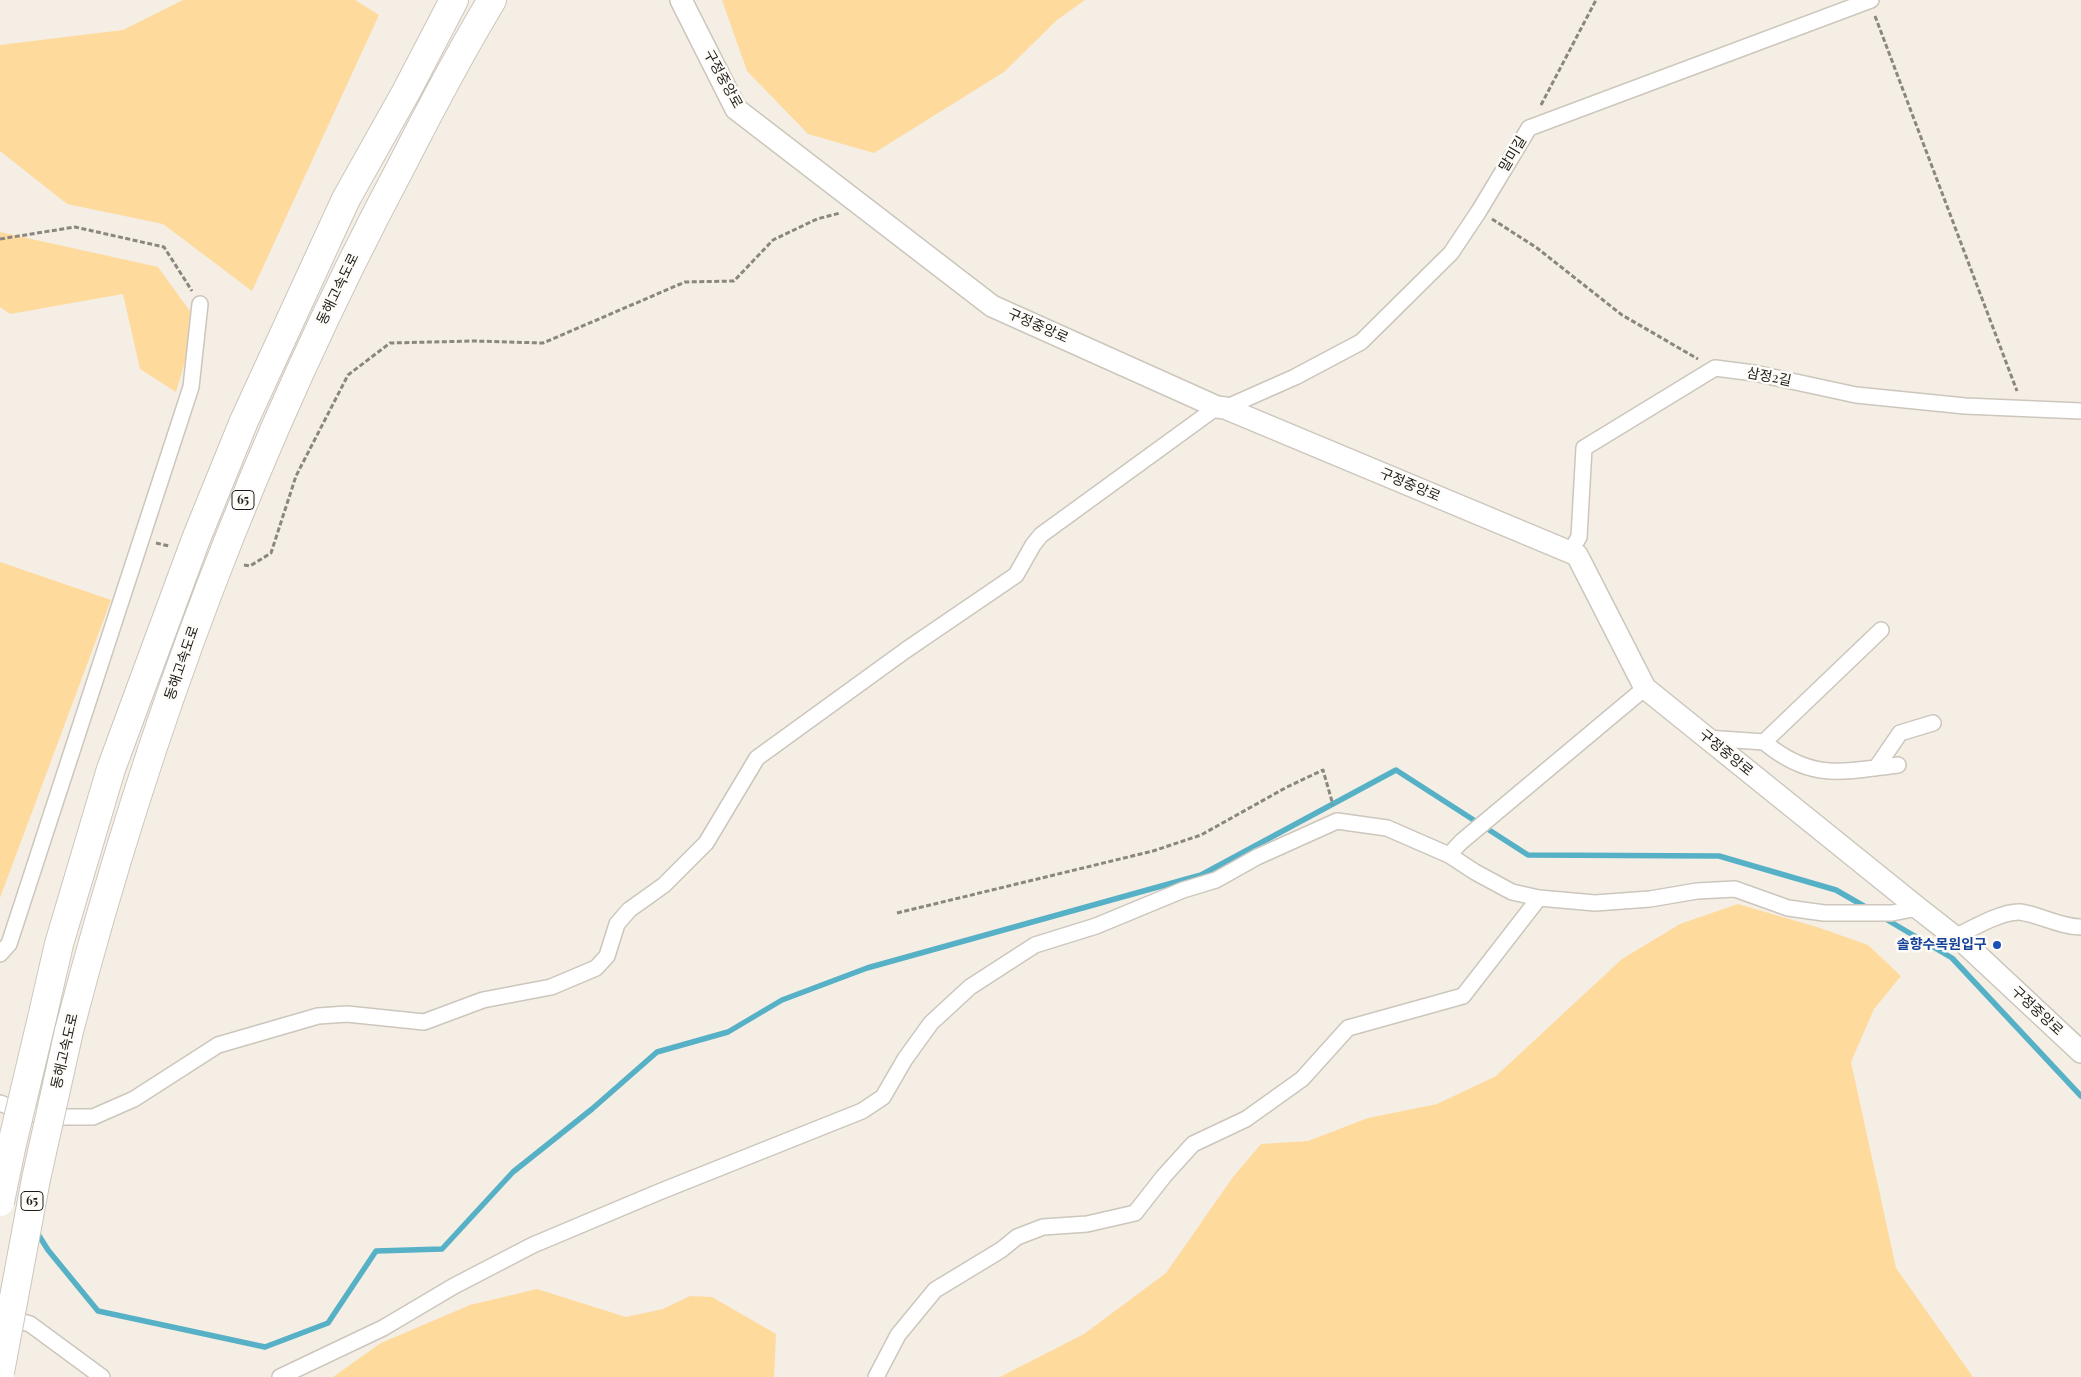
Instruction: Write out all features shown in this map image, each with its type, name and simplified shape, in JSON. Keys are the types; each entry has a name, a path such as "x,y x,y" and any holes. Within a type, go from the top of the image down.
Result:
{"highway":[{"name":"동해고속도로","path":"0,1202 59,944 111,769 196,539 244,421 346,199 406,92 454,0"},
{"name":"동해고속도로","path":"0,1372 36,1179 69,1031 118,851 185,652 249,487 317,331 349,265 435,101 492,0"}],"street":[{"name":"구정중앙로","path":"681,0 736,108 992,306 1221,407 1577,554 1645,688 1918,908 1955,937 1958,937 2081,1052"},
{"name":"말미길","path":"0,1103 20,1110 53,1117 93,1117 134,1100 218,1045 318,1016 347,1014 424,1022 483,1000 551,988 596,968 607,956 617,924 629,910 664,885 706,843 757,758 906,650 1016,575 1041,534 1221,407 1295,377 1361,342 1451,253 1529,128 1870,0"},
{"path":"0,954 9,944 191,387 200,304"},
{"name":"삼정2길","path":"1715,368 1754,373 1856,395 1965,406 2081,411"},
{"path":"1570,552 1579,537 1584,448 1715,368"},
{"path":"1764,742 1881,630"},
{"path":"1449,855 1461,842 1645,688"},
{"path":"1876,768 1900,733 1933,723"},
{"path":"1707,738 1764,742 1782,756 1808,768 1842,772 1898,765"},
{"path":"280,1377 384,1328 454,1286 532,1245 862,1111 883,1097 905,1060 931,1023 970,987 1035,945 1096,926 1183,890 1216,880 1257,857 1336,820 1387,828 1449,855 1512,892 1539,898 1595,903 1650,899 1698,891 1735,889 1788,908 1824,913 1892,913 1918,908"},
{"path":"876,1377 898,1335 934,1290 1001,1250 1017,1237 1043,1227 1087,1224 1135,1212 1164,1176 1194,1144 1246,1120 1302,1079 1348,1028 1463,996 1539,898"},
{"path":"1955,937 1989,920 2019,912 2072,927 2081,927"},
{"path":"0,1316 30,1324 102,1377"}],"path":[{"path":"1529,128 1596,0"},
{"path":"1870,0 2023,408"},
{"path":"244,565 250,566 271,554 296,476 348,375 390,343 474,341 543,343 685,282 734,281 772,240 817,220 863,206"},
{"path":"1479,210 1537,248 1622,314 1715,368"},
{"path":"0,240 75,227 164,247 200,304"},
{"path":"140,539 170,546"},
{"path":"897,913 1153,851 1201,835 1287,787 1323,770 1336,813"}],"shaded area":[{"path":"183,0 355,0 379,15 252,291 163,224 67,204 0,151 0,45 123,30"},
{"path":"722,0 1085,0 1057,20 1004,72 874,153 808,134 747,71"},
{"path":"0,232 158,267 197,321 176,392 140,369 123,294 10,314 0,307"},
{"path":"0,562 111,600 0,898"},
{"path":"1738,904 1820,928 1868,945 1901,976 1874,1009 1851,1062 1896,1268 1973,1377 1000,1377 1084,1334 1166,1273 1233,1177 1261,1144 1308,1141 1368,1118 1437,1104 1496,1076 1622,959 1680,924"},
{"path":"537,1289 626,1317 663,1309 690,1296 712,1297 776,1334 774,1377 333,1377 381,1343 470,1305"}],"waterway":[{"path":"36,1231 48,1250 98,1311 265,1347 328,1323 376,1251 442,1249 513,1172 592,1109 657,1052 728,1032 782,1000 867,968 1201,875 1396,770 1528,855 1719,856 1836,890 1869,909"},
{"path":"1884,918 1952,958 2081,1096"}],"place":[{"name":"솔향수목원입구","path":"1997,945"}]}
